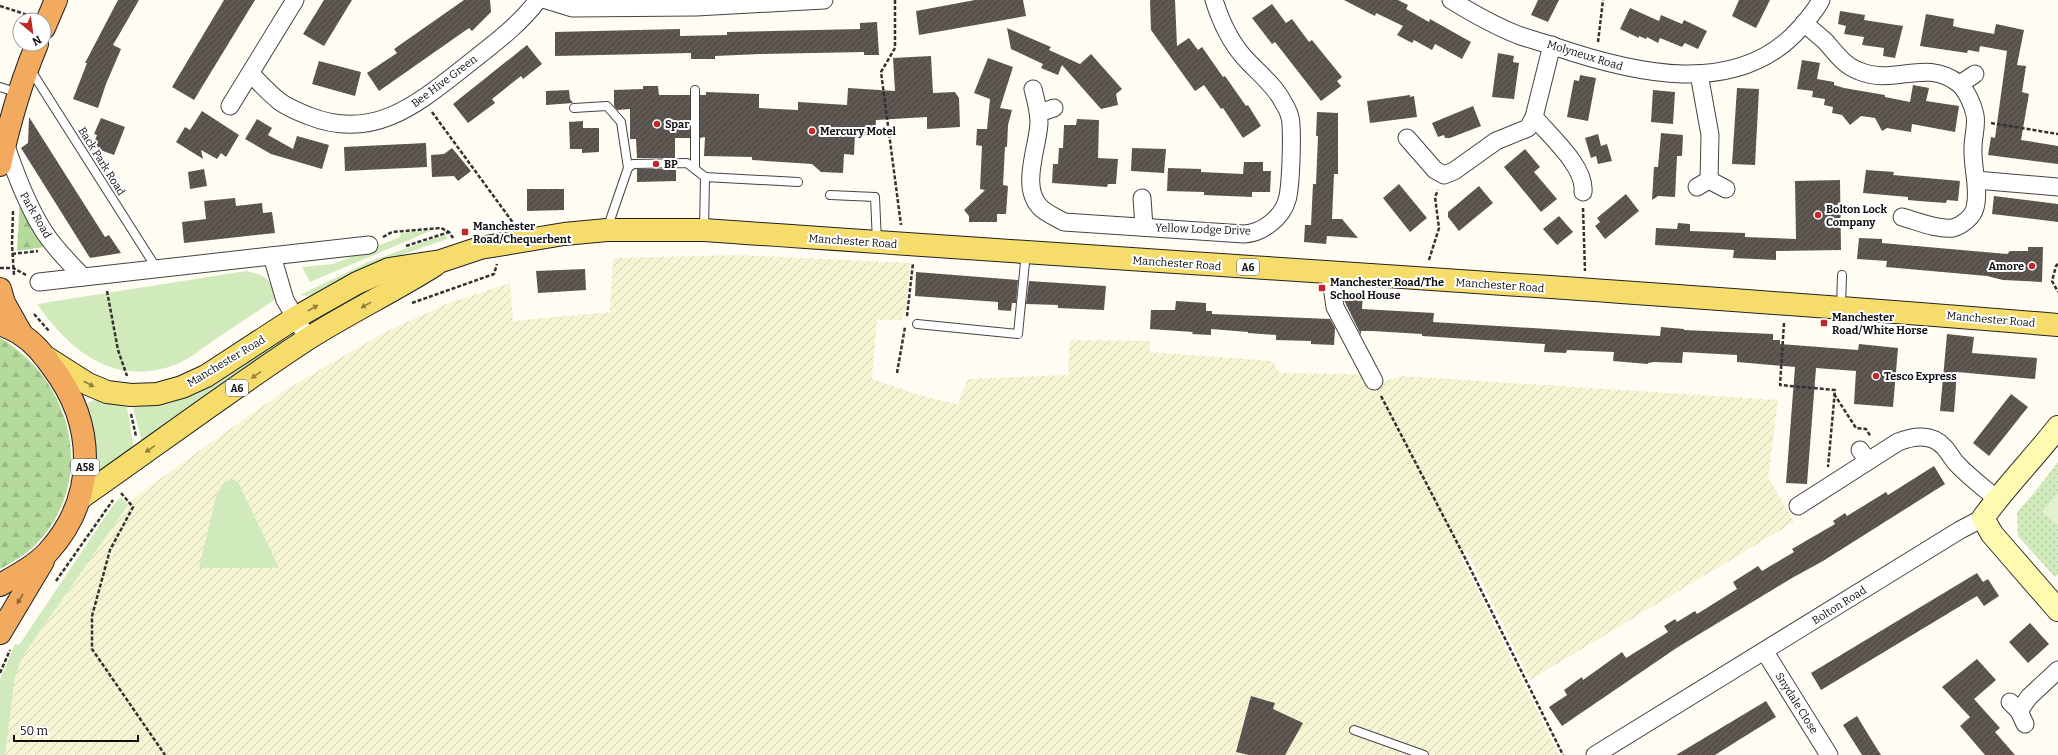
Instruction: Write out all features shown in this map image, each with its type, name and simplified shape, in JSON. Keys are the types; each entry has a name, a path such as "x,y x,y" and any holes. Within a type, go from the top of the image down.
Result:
{"highway":[{"path":"45,12 56,0"},
{"path":"0,165 10,90 28,66 34,52"},
{"name":"A58","path":"6,639 47,553 68,524 79,499 85,467 84,439 78,412 66,385 44,356 22,335 4,303 8,286"},
{"name":"A58","path":"0,324 22,335"},
{"name":"A58","path":"0,585 23,572 47,553"}],"main road":[{"name":"Manchester Road","path":"44,356 88,384 107,392 131,383 157,394 182,387 206,376 294,318 357,283 389,269 441,261 525,239 607,230 704,230 1585,291 1786,302 2058,325"},
{"name":"Manchester Road","path":"79,499 308,339 368,304 401,287 441,261"}],"street":[{"path":"230,106 295,0"},
{"name":"Bee Hive Green","path":"251,74 280,102 297,111 335,125 370,123 391,117 423,100 518,23 538,0"},
{"path":"546,0 572,8 696,6 824,0"},
{"name":"Yellow Lodge Drive","path":"1033,89 1047,111 1032,188 1035,198 1042,209 1064,222 1252,234 1272,222 1280,213 1287,200 1291,124 1288,113 1277,92 1242,55 1233,42 1214,0"},
{"name":"Molyneux Road","path":"1451,0 1518,35 1552,45 1596,61 1641,71 1673,74 1699,74 1721,71 1758,60 1776,50 1792,38 1821,0"},
{"path":"1804,23 1841,60 1857,71 1872,76 1885,77 1921,71 1935,72 1960,84 1970,101 1976,120 1973,149 1976,180 1975,209 1970,217 1962,224 1953,228 1910,222"},
{"path":"1406,138 1435,170 1444,175 1454,171 1496,141 1528,128 1534,117 1552,45"},
{"path":"1699,74 1710,135 1703,184 1726,189"},
{"path":"1960,84 1975,74"},
{"path":"1534,117 1576,167 1582,177 1583,192"},
{"name":"Park Road","path":"4,143 26,199 44,231 56,248 83,277"},
{"path":"1976,180 2058,187"},
{"name":"Yellow Lodge Drive","path":"1142,198 1144,227"},
{"path":"39,282 369,245"},
{"path":"272,256 279,285 294,318 308,339"},
{"path":"1330,273 1335,307 1374,381"},
{"name":"Bolton Road","path":"1595,755 1765,652 1960,530 1983,518 1997,499 2033,459 2058,427"},
{"path":"1798,506 1826,488 1870,455 1908,438 1922,436 1934,439 1943,446 1956,464 1997,499"},
{"path":"1983,518 1992,534 2058,610"},
{"name":"Snydale Close","path":"1765,652 1829,755"},
{"path":"2018,713 2029,697 2058,670"}],"lane":[{"name":"Back Park Road","path":"28,66 157,269"},
{"path":"695,90 696,169"},
{"path":"574,108 607,106 621,122 628,168 607,230"},
{"path":"628,168 633,164 687,163 705,177 798,182"},
{"path":"704,230 705,177"},
{"path":"830,195 875,196 877,242"},
{"path":"917,324 1018,334 1026,252"},
{"path":"1841,307 1842,275"},
{"path":"1354,730 1424,755"}],"path":[{"path":"894,0 895,48 881,72 909,245 907,318"},
{"path":"1596,61 1603,0"},
{"path":"0,6 14,12"},
{"path":"423,100 525,239"},
{"path":"1976,120 2058,134"},
{"path":"1422,279 1436,242 1439,228 1435,197 1444,175"},
{"path":"1583,192 1585,291"},
{"path":"8,286 13,268 12,254 14,208"},
{"path":"369,245 392,232 441,228 449,232 464,254"},
{"path":"405,246 449,232"},
{"path":"408,304 494,274 502,244"},
{"path":"12,254 56,248"},
{"path":"2058,264 2056,266 2052,281 2058,292"},
{"path":"0,268 13,268"},
{"path":"104,275 118,350 131,383 130,407 137,445 142,454"},
{"path":"1786,302 1780,385 1835,390 1826,488"},
{"path":"30,310 53,335"},
{"path":"897,373 905,326"},
{"path":"120,375 131,383"},
{"path":"1374,381 1463,554 1563,755"},
{"path":"1834,394 1856,428 1866,429 1870,455"},
{"path":"53,584 120,492 126,487"},
{"path":"120,492 133,507 110,550 92,616 92,649 165,755"},
{"path":"0,673 6,639"}],"green space":[{"path":"20,197 51,246 17,251"},
{"path":"433,230 310,282 302,267 333,264 400,237 401,233"},
{"path":"446,234 447,239 361,269 309,296 300,295 368,262"},
{"path":"740,255 910,263 906,310 901,320 877,320 872,379 926,397 958,404 968,379 1068,375 1070,340 1150,341 1150,352 1272,361 1280,373 1359,374 1383,382 1401,376 1778,400 1768,477 1794,522 1530,680 1467,552 1460,555 1559,755 5,755 15,677 22,657 131,500 289,388 383,333 449,303 510,283 513,321 610,312 613,258"},
{"path":"246,271 258,274 267,279 273,287 276,299 186,359 169,367 148,371 128,371 110,367 93,359 77,348 63,335 37,304"},
{"path":"0,338 25,356 45,379 59,404 68,432 71,461 67,490 56,518 29,551 20,558 0,569"},
{"path":"280,338 284,339 282,347 142,443 133,407 170,403 197,394"},
{"path":"94,400 127,407 134,449 98,475 93,430 87,403"},
{"path":"2058,462 2058,574 2055,577 2018,536 2017,512"},
{"path":"231,479 238,482 279,568 199,568 217,493 224,482"},
{"path":"2058,492 2058,525 2042,512"},
{"path":"121,497 128,505 22,657 15,677 5,755 0,755 0,679 15,644 19,645 114,504"}],"building":[{"path":"118,0 139,0 113,45 121,49 106,84 98,108 73,99 87,63 85,63"},
{"path":"224,0 255,0 194,100 172,87"},
{"path":"324,0 352,0 324,46 303,34"},
{"path":"464,0 490,0 491,12 472,31 469,28 379,91 367,73 397,53 394,49"},
{"path":"975,0 1023,0 1026,16 919,35 916,11"},
{"path":"1150,0 1175,0 1177,46 1189,38 1198,50 1202,47 1246,106 1248,105 1261,126 1243,138 1223,108 1221,109 1204,85 1195,91 1151,30"},
{"path":"1344,0 1398,0 1408,5 1406,9 1429,22 1430,19 1471,42 1462,59 1435,44 1432,50 1414,40 1412,43 1397,35 1403,26 1376,13 1375,16"},
{"path":"1538,0 1559,0 1548,22 1531,15"},
{"path":"1739,0 1770,0 1756,28 1732,16"},
{"path":"1272,4 1286,23 1292,19 1309,42 1312,40 1342,77 1337,81 1341,86 1321,101 1275,42 1272,44 1252,18"},
{"path":"1630,8 1659,21 1661,15 1682,24 1684,20 1707,31 1698,49 1685,43 1682,47 1660,38 1658,43 1647,37 1646,39 1639,36 1639,38 1620,29"},
{"path":"1840,11 1865,15 1864,20 1903,26 1895,58 1883,56 1884,48 1862,45 1864,37 1844,34 1846,26 1838,24"},
{"path":"1926,14 1954,19 1953,26 1994,34 1996,24 2024,30 2017,65 2026,66 2022,92 2029,94 2021,140 2058,146 2058,164 1988,155 1991,137 1995,138 2007,51 1980,46 1979,52 1968,50 1967,53 1920,46"},
{"path":"877,22 879,55 864,55 864,52 760,54 715,56 715,59 691,59 691,53 555,56 555,32 680,29 680,36 727,35 727,32 860,29 860,23"},
{"path":"1007,28 1051,47 1049,50 1080,64 1091,54 1122,89 1116,94 1118,105 1101,109 1062,65 1058,75 1041,68 1043,64 1011,49"},
{"path":"527,45 542,64 523,79 521,76 492,99 495,103 468,123 453,104"},
{"path":"1498,53 1514,56 1513,62 1519,63 1514,99 1492,97"},
{"name":"Mercury Motel","path":"931,56 933,93 955,92 959,98 960,127 927,129 927,117 876,120 875,135 855,134 854,155 844,154 843,173 821,172 812,164 752,160 752,157 704,156 705,137 700,138 700,95 706,95 706,92 759,94 759,108 798,110 798,102 847,105 848,88 895,91 893,58"},
{"path":"988,58 1013,67 1000,108 1012,110 1008,125 1007,147 1005,147 1003,185 1008,186 1006,214 997,214 997,222 969,222 969,216 964,210 985,190 980,189 982,146 976,145 977,129 987,129 990,99 974,93"},
{"path":"1802,60 1820,63 1817,79 1834,82 1834,85 1844,88 1885,95 1885,97 1910,102 1913,85 1929,88 1926,101 1959,106 1955,132 1912,124 1911,132 1887,128 1882,131 1875,118 1861,116 1850,125 1842,115 1832,113 1833,107 1824,105 1825,99 1812,97 1813,91 1797,89"},
{"path":"319,61 361,72 355,96 312,84"},
{"path":"1580,75 1596,78 1588,121 1567,117 1574,80 1579,81"},
{"name":"Spar","path":"643,86 658,86 659,95 690,95 690,138 675,138 675,158 637,158 636,139 630,139 630,109 617,110 614,106 614,90 643,89"},
{"path":"1737,88 1759,89 1755,165 1732,164"},
{"path":"569,90 570,99 573,103 546,105 546,91"},
{"path":"1653,90 1675,92 1673,124 1651,122"},
{"path":"1410,95 1410,97 1414,96 1417,117 1370,123 1367,101"},
{"path":"1473,106 1481,126 1450,138 1445,138 1444,135 1438,137 1432,123"},
{"path":"202,111 239,135 226,157 221,153 217,159 201,150 203,159 176,142 185,127 190,130"},
{"path":"1317,112 1338,113 1338,174 1334,174 1332,219 1342,219 1358,238 1327,236 1326,244 1304,242 1305,225 1311,225 1313,184 1316,184 1318,136 1316,136"},
{"path":"29,117 105,237 109,235 121,253 90,258 21,148 28,143"},
{"path":"101,118 125,127 114,155 92,147 97,135 94,134"},
{"path":"257,119 272,128 268,135 293,149 297,136 329,145 322,169 271,154 245,139"},
{"path":"1077,119 1099,120 1098,158 1118,159 1116,184 1108,184 1107,187 1052,183 1053,164 1058,164 1059,148 1063,148 1064,125 1076,125"},
{"path":"583,121 583,128 599,128 599,152 582,153 582,149 570,149 569,122"},
{"path":"1661,133 1683,135 1682,156 1677,156 1675,197 1658,196 1652,200 1654,167 1658,167"},
{"path":"1598,134 1601,146 1607,144 1612,161 1598,164 1596,156 1591,158 1585,138"},
{"path":"426,143 427,167 345,171 344,147"},
{"path":"452,148 471,171 458,181 454,176 432,177 431,155 444,154"},
{"path":"1132,148 1166,149 1164,173 1131,171"},
{"path":"1525,149 1540,167 1534,172 1557,199 1541,212 1504,167"},
{"path":"1244,162 1263,162 1263,171 1271,171 1270,192 1252,192 1252,197 1204,195 1204,192 1167,191 1168,168 1201,169 1201,172 1243,174"},
{"path":"204,169 207,186 190,189 188,172"},
{"path":"637,169 676,169 676,181 637,182"},
{"path":"1866,170 1894,172 1893,175 1960,181 1958,201 1947,200 1946,203 1919,201 1908,200 1908,197 1863,193"},
{"path":"1840,180 1841,250 1776,251 1776,260 1733,258 1734,250 1655,245 1656,228 1677,229 1678,223 1690,224 1690,231 1745,233 1745,237 1796,239 1795,181"},
{"path":"1399,184 1427,218 1410,232 1383,198"},
{"path":"1479,186 1493,203 1459,231 1448,217 1448,212"},
{"path":"527,189 564,189 564,210 527,211"},
{"path":"1626,194 1639,211 1605,239 1595,226 1600,222 1597,218"},
{"path":"1994,196 2058,204 2058,222 1992,214"},
{"path":"235,198 236,206 262,203 263,213 272,212 275,233 184,243 182,222 206,219 204,201"},
{"path":"1559,216 1573,232 1557,245 1543,229"},
{"path":"1859,238 1882,239 1882,243 2007,254 2010,251 2028,251 2028,247 2043,247 2042,282 2003,280 1987,276 1886,267 1887,261 1857,259"},
{"path":"585,269 586,290 538,293 536,271"},
{"path":"916,272 1018,280 1016,303 1012,303 1011,311 998,310 998,302 915,296"},
{"path":"1029,281 1106,286 1104,310 1058,308 1058,305 1026,304"},
{"path":"1343,292 1363,293 1362,309 1434,313 1433,322 1660,336 1661,327 1684,330 1773,334 1773,340 1780,340 1780,344 1858,350 1859,344 1898,348 1893,407 1854,404 1856,371 1816,368 1807,484 1786,483 1795,367 1737,362 1737,355 1683,352 1682,363 1654,362 1648,364 1613,361 1614,352 1567,350 1566,353 1544,352 1545,344 1422,336 1422,334 1372,331 1361,331 1361,335 1344,300"},
{"path":"1176,301 1206,303 1206,311 1212,311 1212,314 1330,319 1335,328 1334,345 1311,344 1311,341 1276,340 1276,335 1248,332 1211,329 1211,335 1192,334 1193,332 1150,329 1151,310 1175,310"},
{"path":"1947,334 1974,337 1972,353 2037,358 2035,379 1957,372 1954,412 1940,411"},
{"path":"2011,394 2028,407 1989,456 1973,443"},
{"path":"1934,466 1945,484 1823,561 1678,647 1562,726 1549,707 1567,695 1564,690 1582,677 1583,680 1622,652 1626,658 1668,632 1664,626 1675,619 1677,622 1695,611 1697,614 1737,589 1733,582 1758,566 1762,571 1794,552 1792,549 1835,524 1833,521 1845,513 1847,516 1886,492 1888,495"},
{"path":"1977,573 1983,582 1988,579 1999,596 1984,606 1977,596 1821,690 1811,673"},
{"path":"2030,623 2049,644 2028,663 2009,642"},
{"path":"1977,659 1996,680 1974,699 2000,728 1995,732 2015,755 1985,755 1960,726 1970,717 1942,687"},
{"path":"1251,696 1275,703 1273,709 1303,723 1285,755 1249,755 1236,752"},
{"path":"1766,701 1776,717 1715,755 1676,755"},
{"path":"1857,716 1881,755 1862,755 1843,725"}],"place":[{"name":"Spar","path":"657,124"},
{"name":"Mercury Motel","path":"812,131"},
{"name":"BP","path":"656,164"},
{"name":"Bolton Lock Company","path":"1818,215"},
{"name":"Manchester Road/Chequerbent","path":"465,232"},
{"name":"Amore","path":"2032,266"},
{"name":"Manchester Road/The School House","path":"1322,288"},
{"name":"Manchester Road/White Horse","path":"1824,323"},
{"name":"Tesco Express","path":"1876,376"}]}
